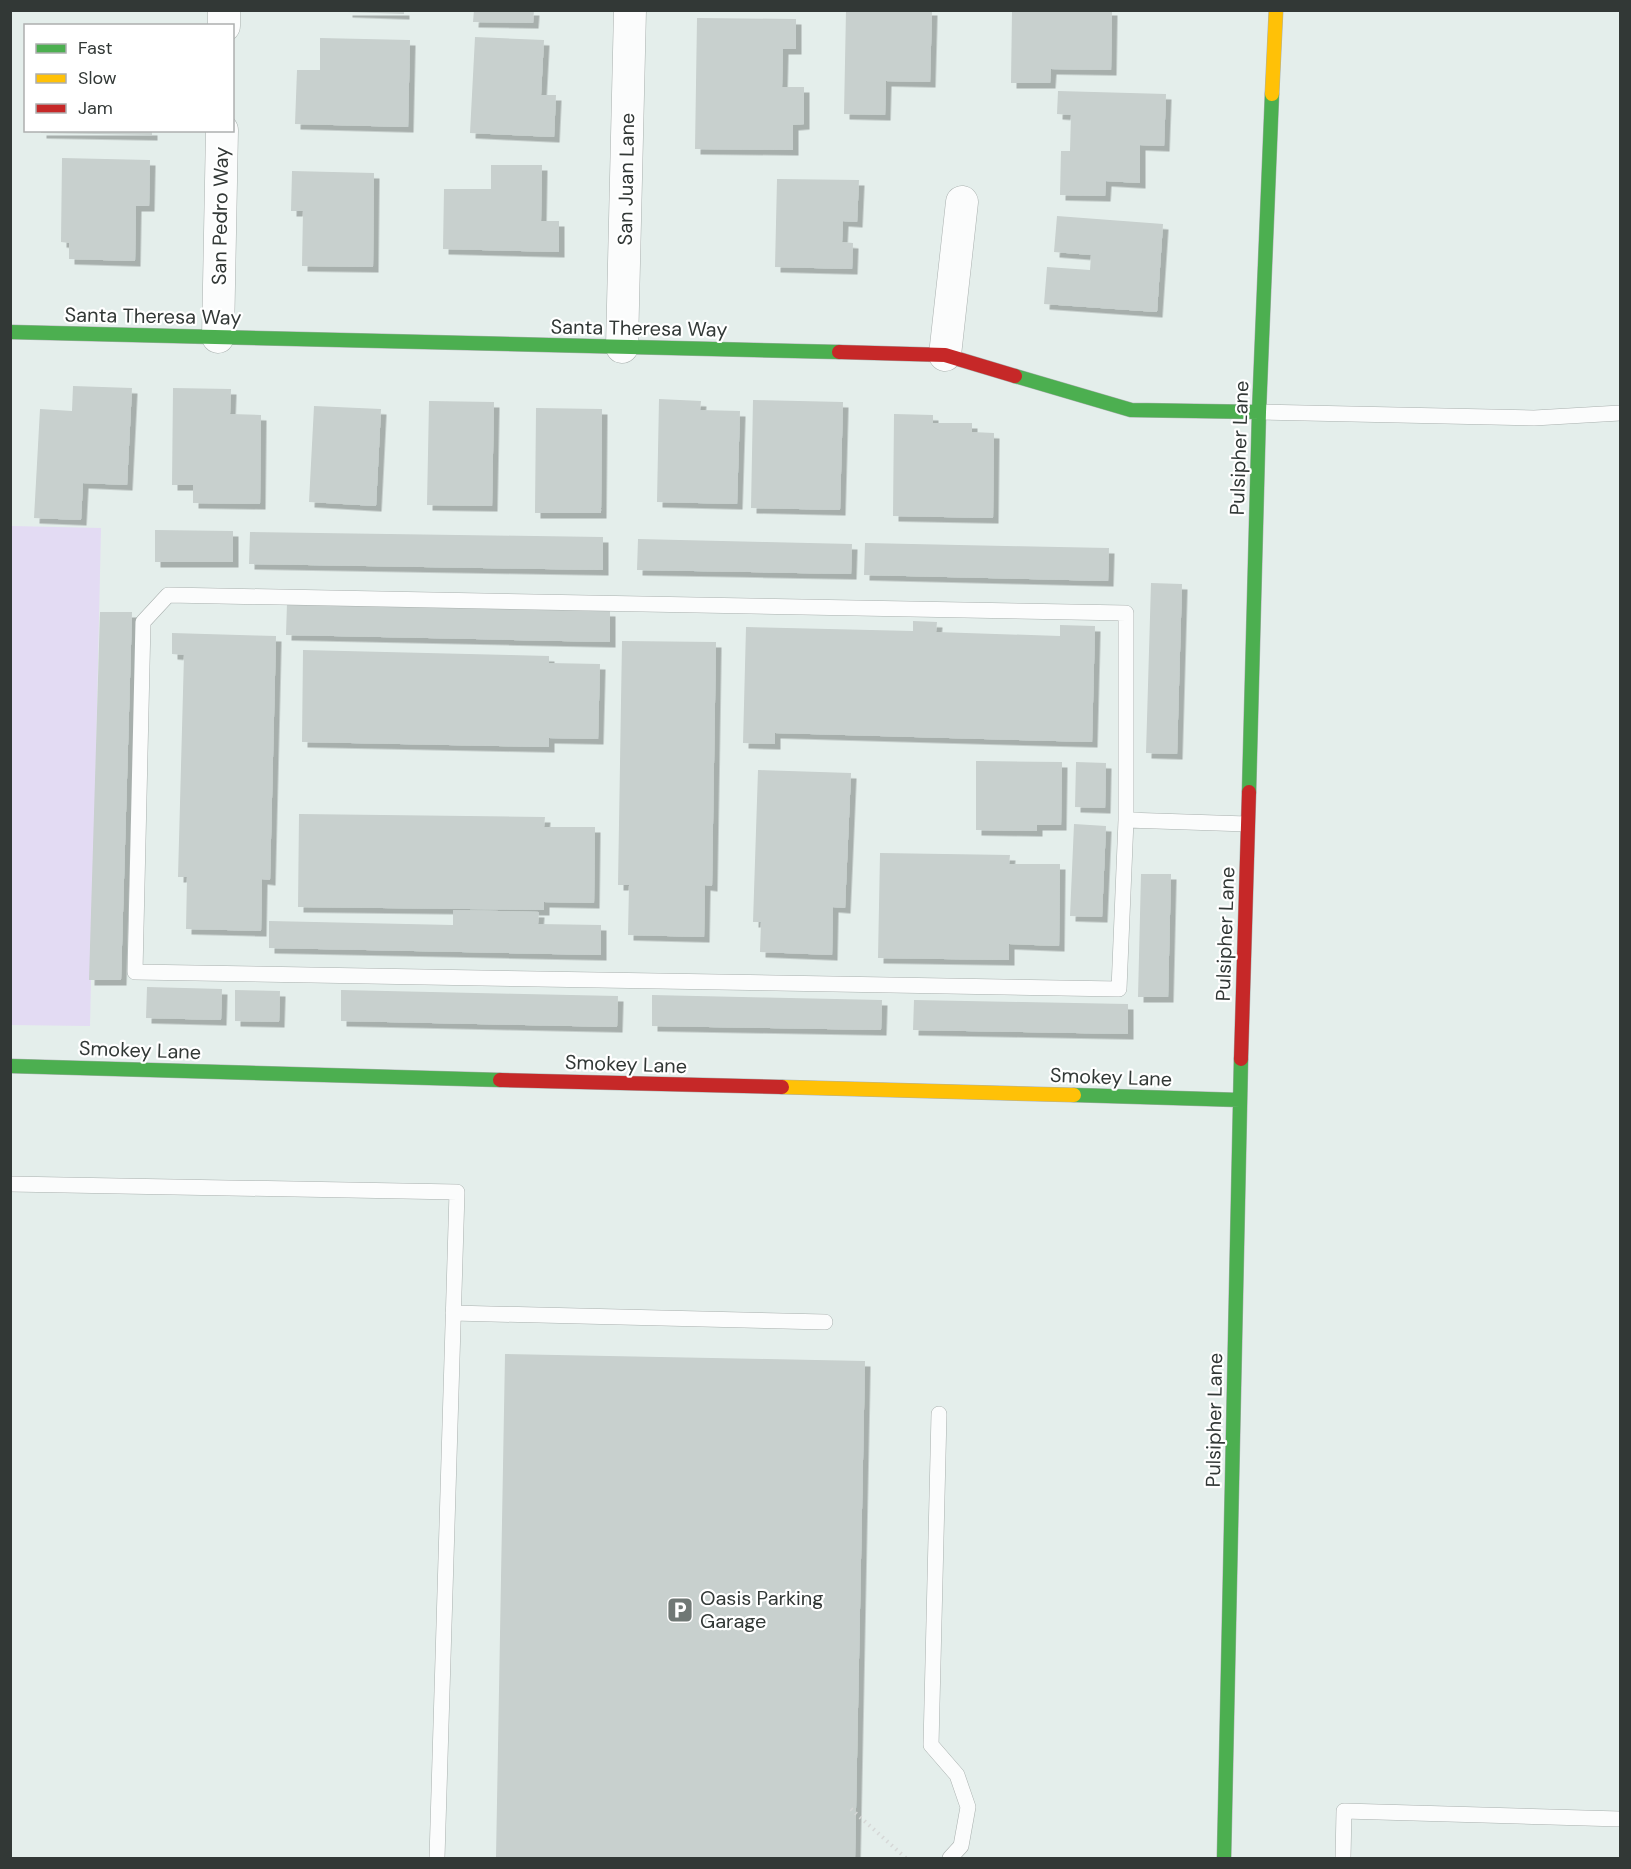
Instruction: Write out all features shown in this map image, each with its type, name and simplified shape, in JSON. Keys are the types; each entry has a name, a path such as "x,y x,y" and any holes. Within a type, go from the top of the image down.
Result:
{"street":[{"name":"San Juan Lane","path":"622,347 630,10"},
{"name":"Pulsipher Lane","path":"1224,1858 1247,824 1259,412 1275,10"},
{"name":"San Pedro Way","path":"218,337 222,132"},
{"path":"945,356 962,202"},
{"name":"Santa Theresa Way","path":"10,332 945,356 1131,410 1259,412"},
{"name":"Smokey Lane","path":"10,1066 1240,1100"}],"lane":[{"path":"1259,412 1534,418 1620,413"},
{"path":"168,595 1126,613 1126,820 1119,989 135,972 143,622 168,595"},
{"path":"1126,820 1247,824"},
{"path":"10,1184 457,1192 437,1858"},
{"path":"453,1313 825,1322"},
{"path":"939,1414 931,1745 957,1775 968,1807 961,1846 950,1858"},
{"path":"1343,1858 1344,1811 1620,1819"}],"path":[{"path":"851,1809 906,1858"}],"shaded area":[{"path":"11,526 101,528 90,1026 11,1025"}],"building":[{"path":"347,10 404,10 404,14 347,12"},
{"path":"474,10 534,10 533,23 473,22"},
{"path":"846,10 932,10 930,82 886,81 885,115 844,114"},
{"path":"1012,10 1112,10 1111,70 1051,69 1050,83 1011,83"},
{"path":"697,18 796,19 796,49 783,49 782,87 804,87 804,124 793,125 793,150 695,149"},
{"path":"475,37 544,40 541,95 556,95 554,137 470,133"},
{"path":"320,38 410,40 408,127 295,124 297,70 320,70"},
{"path":"1058,91 1166,94 1164,146 1140,145 1140,183 1106,181 1105,196 1060,195 1061,151 1070,151 1071,115 1057,114"},
{"path":"152,132 152,135 41,133"},
{"path":"62,158 150,160 149,206 136,206 135,261 69,259 69,243 61,242"},
{"path":"491,165 542,165 541,221 559,221 559,252 443,249 444,189 491,189"},
{"path":"292,171 374,173 373,267 302,266 303,211 291,211"},
{"path":"777,179 859,180 857,222 843,221 842,242 853,243 852,269 775,267"},
{"path":"1057,216 1163,224 1157,312 1044,304 1047,267 1090,270 1091,255 1054,252"},
{"path":"73,386 132,388 127,485 83,483 81,520 34,518 40,409 72,411"},
{"path":"173,388 231,389 230,414 261,415 260,504 193,503 193,485 172,485"},
{"path":"659,399 701,401 700,410 740,411 737,504 657,502"},
{"path":"753,400 843,402 840,510 751,508"},
{"path":"429,401 494,402 492,506 427,505"},
{"path":"314,406 381,409 376,506 309,502"},
{"path":"536,408 602,409 601,513 535,513"},
{"path":"894,414 933,415 933,423 972,423 972,432 994,433 993,518 893,516"},
{"path":"155,530 233,531 233,562 155,562"},
{"path":"250,532 603,537 603,570 249,564"},
{"path":"638,539 852,544 851,574 637,570"},
{"path":"865,543 1109,548 1108,581 864,575"},
{"path":"1151,583 1182,584 1177,754 1146,753"},
{"path":"287,603 610,611 610,642 286,635"},
{"path":"100,612 132,612 121,980 89,980"},
{"path":"913,621 937,622 936,632 1060,636 1060,625 1095,626 1092,742 775,733 775,744 743,743 746,627 913,631"},
{"path":"172,633 276,636 270,880 262,879 261,931 186,929 187,877 178,877 184,655 172,654"},
{"path":"622,641 716,642 712,886 705,885 704,937 628,935 629,885 618,885"},
{"path":"303,650 549,656 549,663 600,664 598,739 549,738 549,747 302,742"},
{"path":"976,761 1062,762 1061,825 1037,825 1037,831 976,830"},
{"path":"1076,762 1106,763 1105,808 1075,807"},
{"path":"758,770 851,773 845,908 833,907 832,955 760,952 761,922 753,922"},
{"path":"299,814 545,817 544,827 595,827 594,903 544,902 544,910 298,907"},
{"path":"1074,824 1106,826 1102,917 1070,916"},
{"path":"880,853 1010,855 1009,864 1060,864 1059,946 1009,944 1009,960 878,958"},
{"path":"1141,874 1171,874 1168,997 1138,997"},
{"path":"453,910 539,912 538,924 601,925 601,955 269,948 269,921 453,925"},
{"path":"147,987 222,989 221,1020 146,1018"},
{"path":"235,990 280,991 279,1022 235,1021"},
{"path":"341,990 618,996 617,1027 341,1021"},
{"path":"652,995 882,1000 881,1030 652,1026"},
{"path":"914,1000 1128,1004 1128,1034 913,1030"},
{"name":"Oasis Parking Garage","path":"505,1354 865,1361 855,1858 496,1858"}],"traffic: fast":[{"path":"1249,792 1259,412 1272,94"},
{"path":"10,332 839,352"},
{"path":"1015,376 1131,410 1259,412"},
{"path":"1224,1858 1241,1059"},
{"path":"10,1066 500,1080"},
{"path":"1074,1095 1240,1100"}],"traffic: slow":[{"path":"1272,94 1276,10"},
{"path":"782,1087 1074,1095"}],"traffic: jam":[{"path":"839,352 945,355 1015,376"},
{"path":"1241,1059 1249,792"},
{"path":"500,1080 782,1087"}],"place":[{"name":"Oasis Parking Garage","path":"680,1610"}]}
